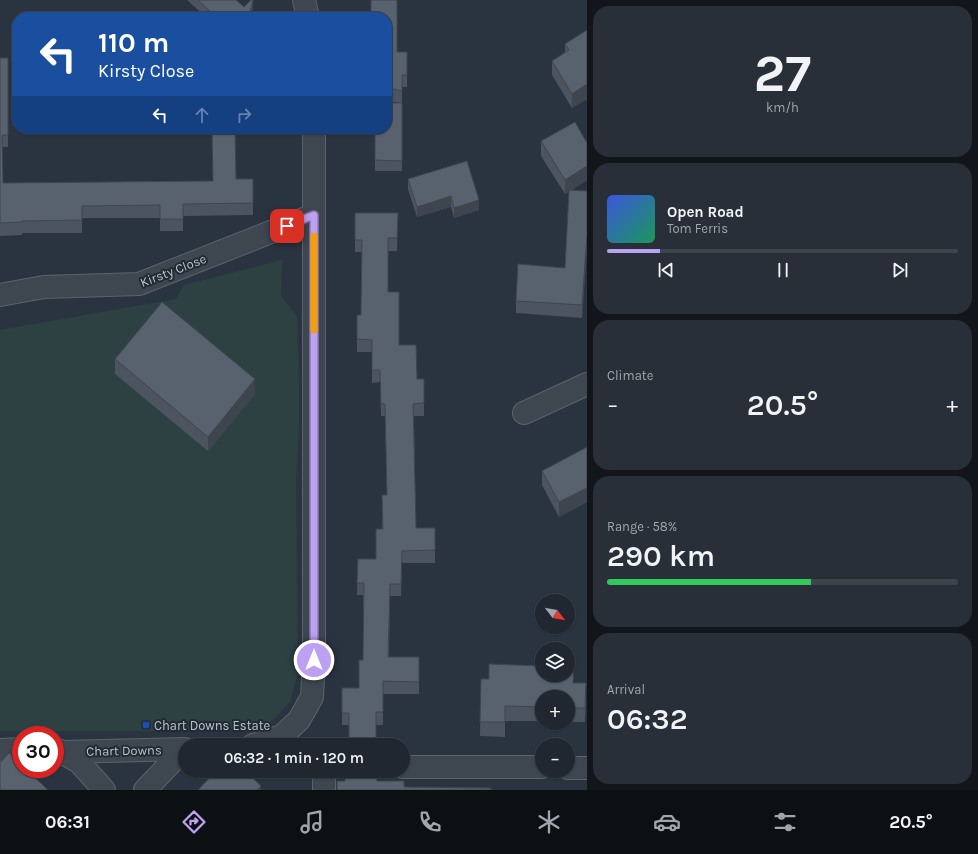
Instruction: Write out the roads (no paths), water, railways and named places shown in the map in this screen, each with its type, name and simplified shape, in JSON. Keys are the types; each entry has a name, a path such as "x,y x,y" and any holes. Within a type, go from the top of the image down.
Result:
{"street":[{"path":"304,0 307,12"},
{"path":"289,738 312,697 314,660 314,134"},
{"name":"Kirsty Close","path":"0,295 44,287 138,284 314,215"},
{"path":"524,414 587,384"},
{"path":"0,750 12,749"},
{"name":"Chart Downs","path":"64,750 178,749"},
{"name":"Chart Downs","path":"64,753 79,762 104,790"},
{"name":"Chart Downs","path":"145,790 178,755"},
{"path":"410,767 535,767"},
{"path":"575,768 587,768"},
{"path":"324,778 324,790"}],"place":[{"name":"Chart Downs Estate","path":"146,725"}]}
